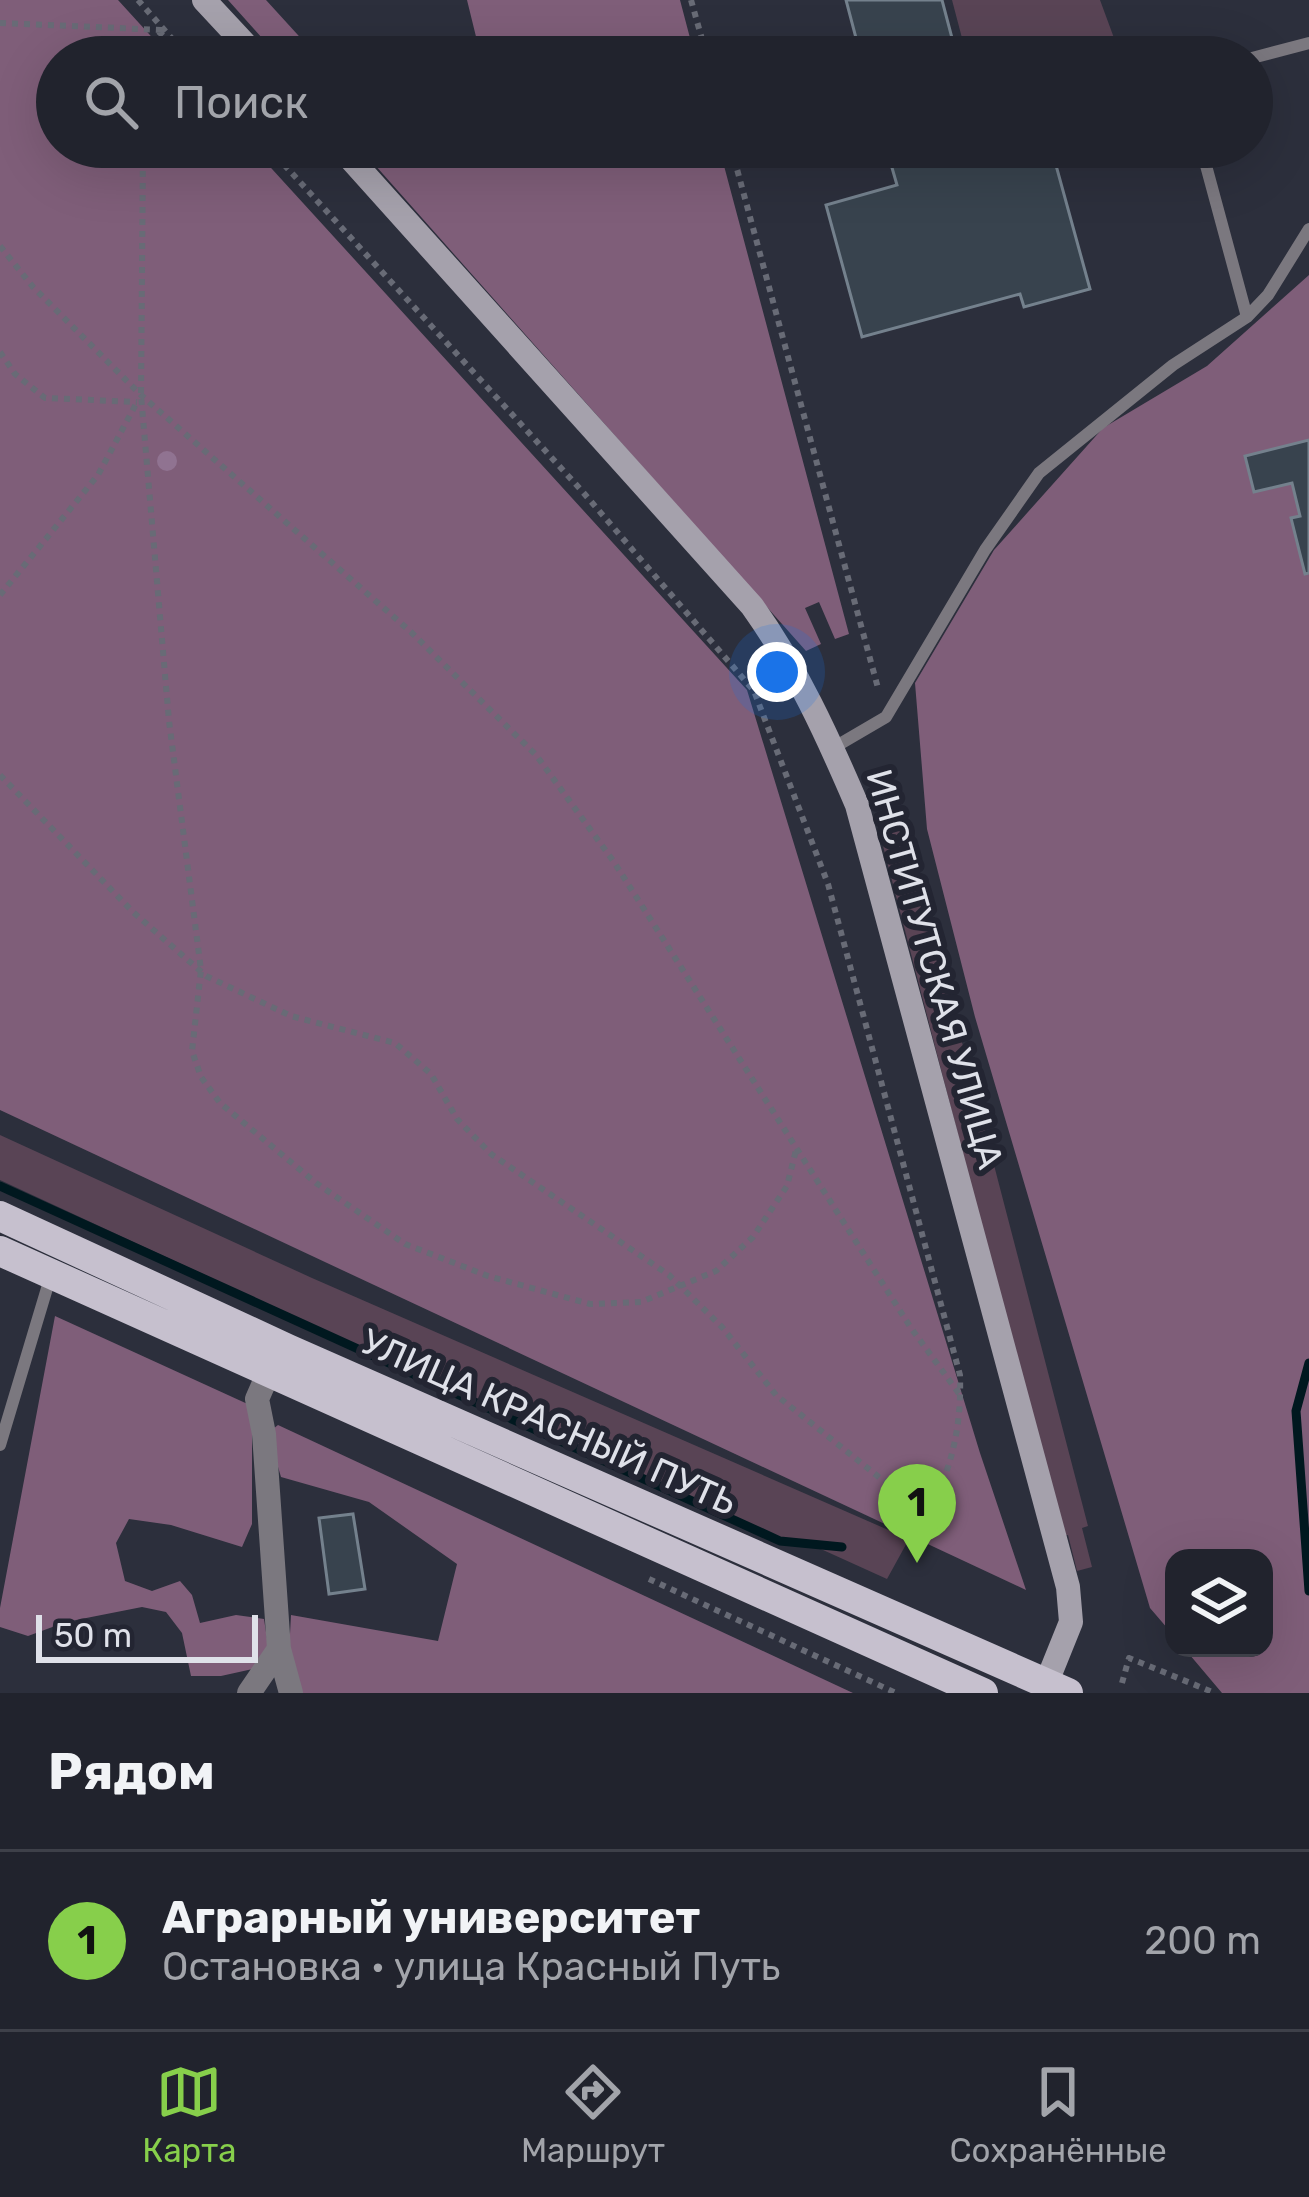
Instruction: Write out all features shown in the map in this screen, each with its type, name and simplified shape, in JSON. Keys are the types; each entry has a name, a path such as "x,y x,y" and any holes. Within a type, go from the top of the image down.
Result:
{"main road":[{"name":"УЛИЦА КРАСНЫЙ ПУТЬ","path":"0,1216 1052,1690"},
{"name":"УЛИЦА КРАСНЫЙ ПУТЬ","path":"0,1251 983,1693"}],"street":[{"path":"204,0 237,36"},
{"name":"ИНСТИТУТСКАЯ УЛИЦА","path":"359,168 752,606 789,658 832,748 857,805 1068,1587 1071,1622 1052,1690"},
{"path":"268,1374 257,1399 279,1649 291,1693"},
{"path":"249,1693 279,1649"}],"lane":[{"path":"1273,52 1309,43"},
{"path":"1208,168 1247,317"},
{"path":"832,748 886,717 985,550 1039,473 1173,364 1247,317 1268,296 1309,229"},
{"path":"0,1444 51,1275"}],"path":[{"path":"138,0 169,36"},
{"path":"692,0 701,36"},
{"path":"0,23 164,30"},
{"path":"158,36 164,30"},
{"path":"143,168 141,394 169,721 201,970 191,1051 211,1090 220,1103 316,1183 405,1244 488,1276 590,1304 641,1302 716,1271 753,1237 787,1186 796,1150"},
{"path":"287,168 582,490 754,691 828,884 960,1375 960,1426 932,1509 914,1535"},
{"path":"737,168 886,717"},
{"path":"0,246 33,287 141,394 412,632 536,755 614,862 910,1328 961,1395"},
{"path":"0,352 15,374 45,398 136,404"},
{"path":"0,595 98,475 141,394"},
{"path":"0,775 133,912 206,976 291,1016 395,1043 431,1074 457,1119 491,1154 585,1215 682,1288 722,1327 776,1395 853,1458 932,1509"},
{"path":"1122,1683 1129,1658 1215,1693"}],"shaded area":[{"path":"0,0 118,0 151,36 36,36 36,168 271,168 747,690 1026,1590 0,1110"},
{"path":"228,0 266,0 299,36 260,36"},
{"path":"467,0 680,0 689,36 476,36"},
{"path":"952,0 1100,0 1113,36 961,36"},
{"path":"378,168 725,168 849,634 835,639 819,602 805,608 821,644 806,651"},
{"path":"1309,275 1309,1693 1222,1693 1192,1657 1273,1657 1273,1549 1165,1549 1165,1626 1150,1608 975,1017 927,829 915,683 994,550 1103,428 1207,366"},
{"path":"901,808 1088,1526 1082,1528 1092,1567 1077,1571 1068,1535 1062,1536 875,815"},
{"path":"0,1135 312,1278 909,1539 887,1579 812,1545 774,1539 0,1180"},
{"path":"55,1316 252,1406 252,1524 242,1547 171,1525 129,1519 116,1543 125,1581 152,1591 180,1581 192,1595 200,1623 236,1615 264,1619 271,1665 221,1676 191,1676 182,1633 166,1612 142,1607 66,1622 28,1636 0,1627"},
{"path":"278,1425 853,1693 297,1693 289,1653 291,1615 438,1641 457,1564 369,1502 281,1477 268,1433"}],"building":[{"path":"846,0 942,0 951,36 855,36"},
{"path":"892,168 1057,168 1090,289 1024,307 1020,294 862,337 826,205 897,185"},
{"path":"1309,440 1309,573 1305,574 1291,518 1300,516 1292,483 1254,492 1245,456"},
{"path":"353,1514 365,1589 329,1594 319,1518"}],"waterway":[{"path":"0,1186 780,1541 842,1547"},
{"path":"1309,1363 1296,1411 1309,1591"}],"place":[{"name":"Аграрный университет","path":"917,1563"}]}
